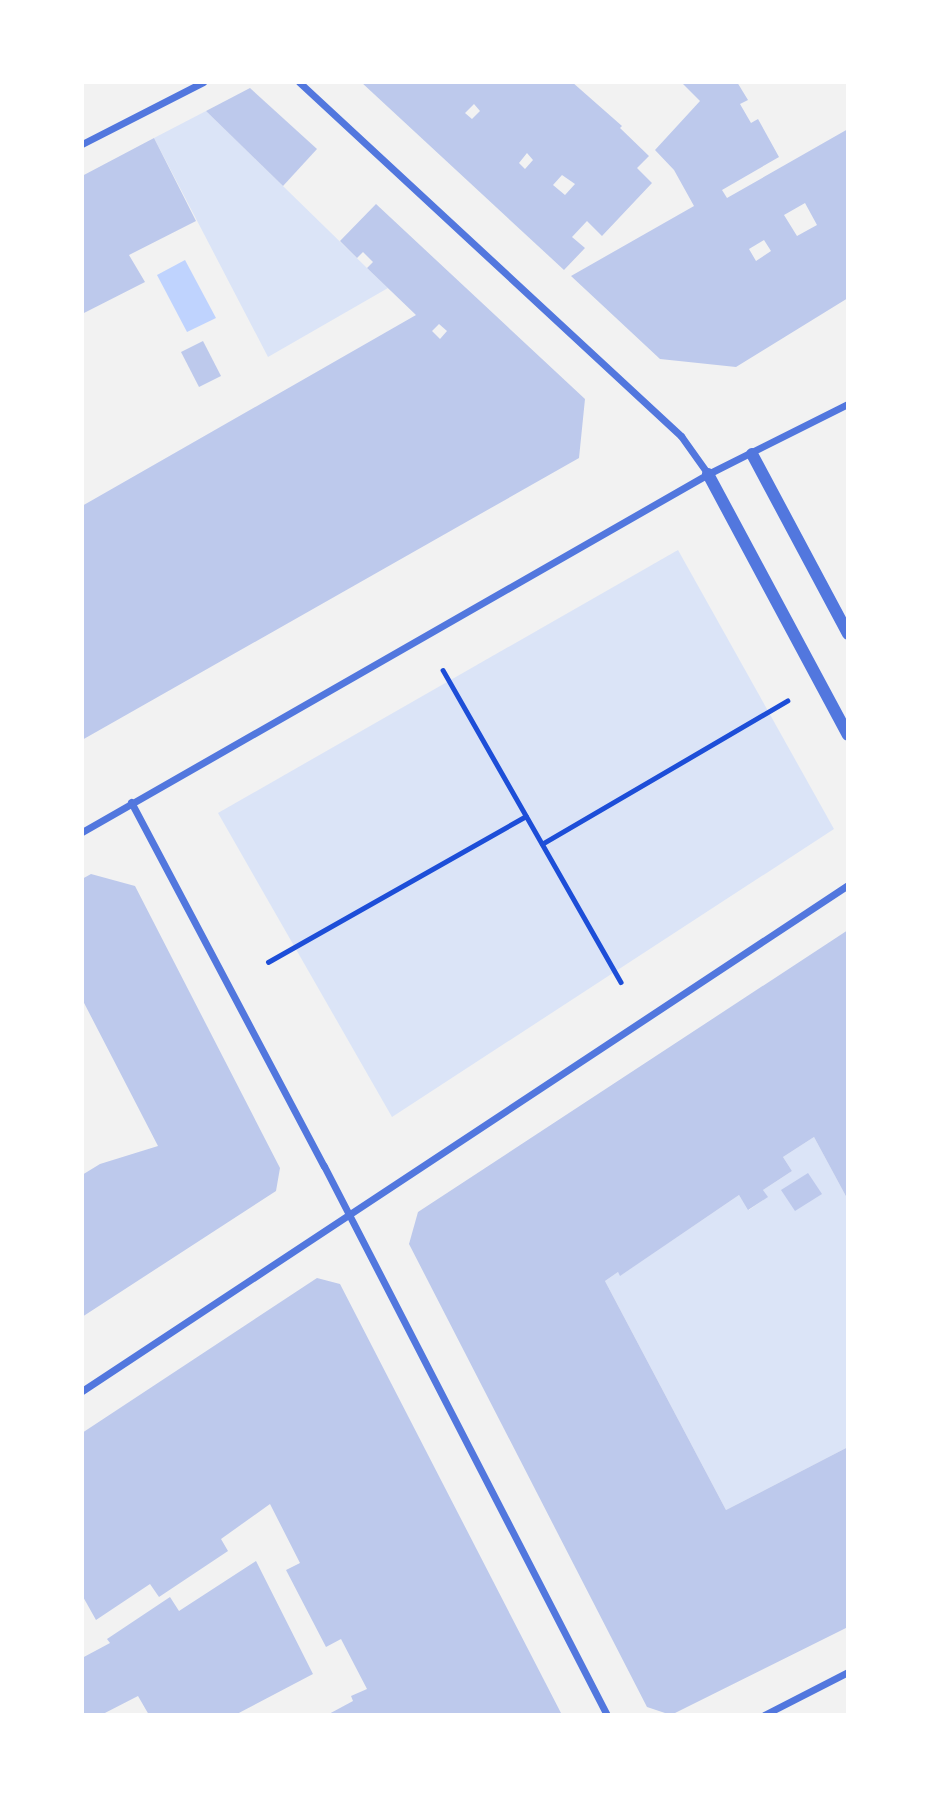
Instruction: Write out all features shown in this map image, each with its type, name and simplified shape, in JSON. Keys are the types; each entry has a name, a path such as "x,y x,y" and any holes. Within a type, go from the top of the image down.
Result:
{"street":[{"path":"82,144 203,82"},
{"path":"299,82 681,436 708,474 848,735"},
{"path":"82,832 708,474 848,404"},
{"path":"752,453 848,634"},
{"path":"131,802 348,1213 607,1715"},
{"path":"82,1391 848,885"},
{"path":"764,1715 848,1672"}],"path":[{"path":"443,670 621,982"},
{"path":"542,844 787,701"},
{"path":"268,962 526,816"}],"shaded area":[{"path":"206,111 388,288 268,357 154,138"},
{"path":"678,550 834,829 392,1117 218,813"},
{"path":"814,1137 848,1200 848,1447 726,1510 605,1281 618,1272 621,1275 739,1195 749,1210 767,1197 763,1190 792,1171 783,1157"}],"water":[{"path":"185,260 216,318 187,332 157,275"}],"building":[{"path":"361,82 572,82 622,126 620,128 649,156 637,168 652,183 602,236 587,221 572,237 585,248 564,270","holes":["474,104 480,111 472,119 465,113","527,153 533,160 525,169 519,163","562,175 575,184 565,195 553,185"]},
{"path":"681,82 737,82 748,100 740,104 751,123 758,119 779,157 722,190 727,198 848,129 848,298 736,367 660,359 571,276 694,206 674,170 655,150 700,101","holes":["805,203 817,225 797,236 784,215","764,240 771,251 756,261 749,249"]},
{"path":"250,88 317,149 283,186 206,111"},
{"path":"154,138 196,221 129,255 145,282 82,314 82,176"},
{"path":"376,204 585,399 579,458 82,740 82,506 416,315 367,268 373,262 363,252 357,258 340,241","holes":["439,324 447,331 440,339 432,331"]},
{"path":"203,341 221,376 199,387 181,352"},
{"path":"91,874 135,886 280,1168 276,1191 82,1317 82,1175 100,1164 158,1146 82,999 82,879"},
{"path":"848,930 848,1200 814,1137 783,1157 792,1171 763,1190 768,1197 748,1210 739,1195 620,1276 618,1272 605,1281 726,1510 848,1447 848,1627 671,1715 647,1707 409,1244 418,1212"},
{"path":"808,1173 822,1194 795,1211 781,1190"},
{"path":"317,1278 340,1284 562,1715 327,1715 353,1701 351,1696 367,1689 341,1639 326,1647 286,1570 300,1563 270,1504 221,1539 228,1551 159,1597 150,1584 96,1620 82,1595 82,1433"},
{"path":"256,1561 313,1674 235,1715 149,1715 138,1696 101,1715 82,1715 82,1658 110,1643 107,1639 170,1597 179,1611"}]}
